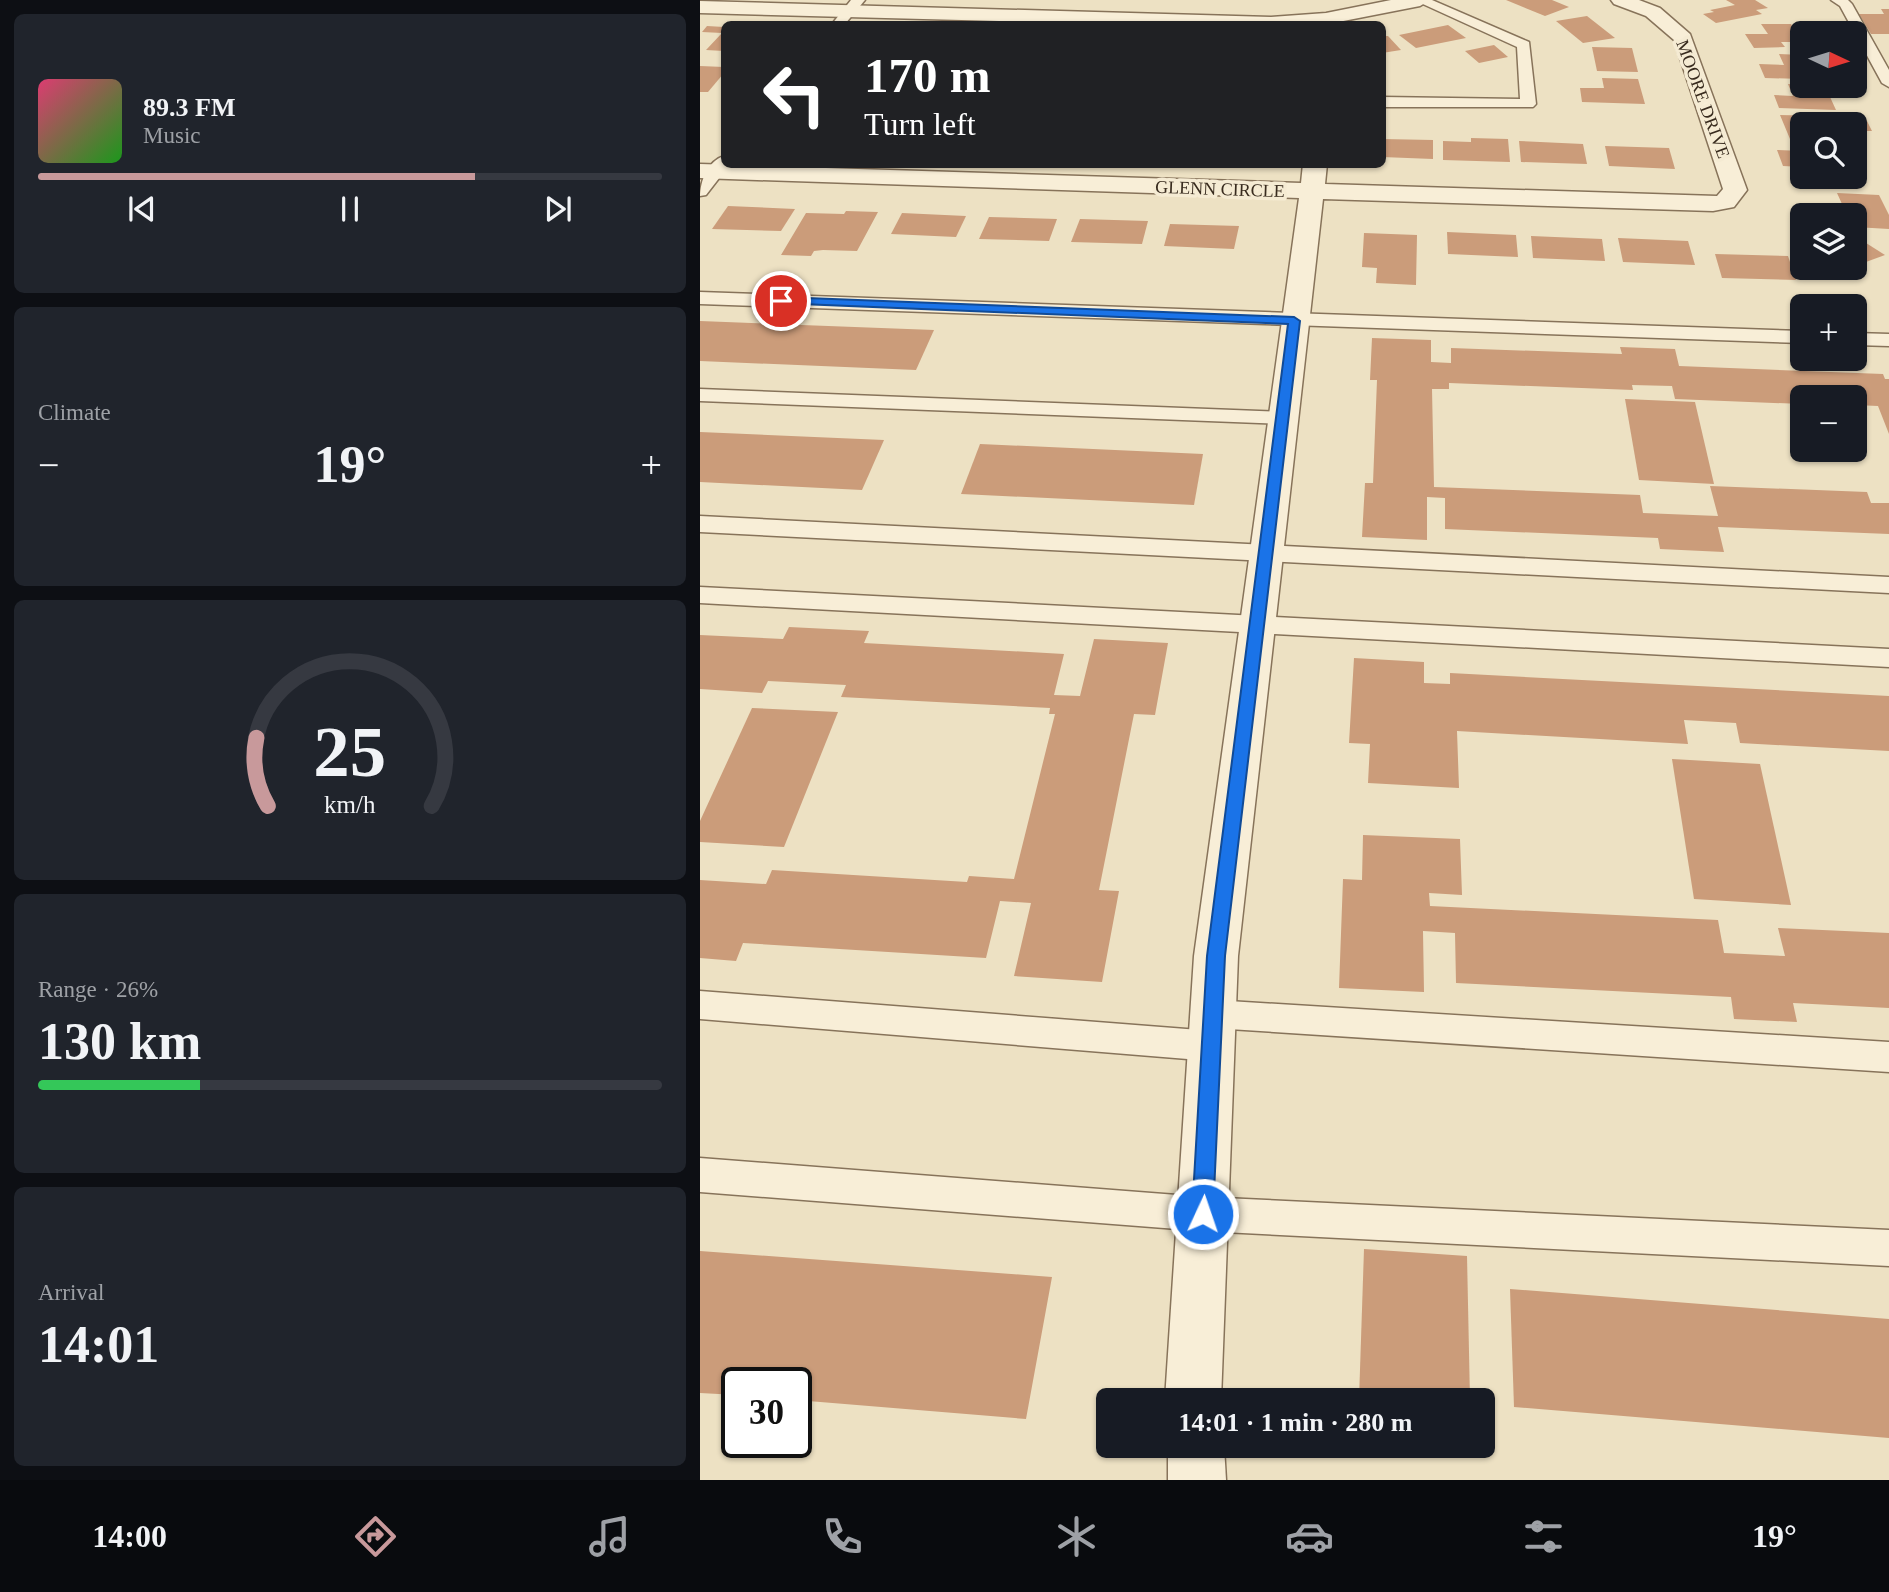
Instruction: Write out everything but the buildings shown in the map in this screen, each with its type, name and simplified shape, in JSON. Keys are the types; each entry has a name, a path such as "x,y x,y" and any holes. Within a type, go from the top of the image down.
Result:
{"street":[{"path":"1304,21 1421,0"},
{"name":"MOORE DRIVE","path":"1621,0 1653,12 1683,38 1735,190"},
{"path":"700,7 1166,21"},
{"name":"GLENN CIRCLE","path":"714,168 1313,178 1713,204 1725,202 1735,190"},
{"path":"1195,1388 1216,956 1313,178"},
{"path":"1196,1458 1197,1480"}],"lane":[{"path":"1386,102 1528,104 1524,45 1421,0"},
{"path":"1838,0 1845,4 1889,83"},
{"path":"700,191 714,168"},
{"path":"700,298 1790,337"},
{"path":"1867,339 1889,340"},
{"path":"700,395 1283,418"},
{"path":"700,524 1889,585"},
{"path":"700,594 1889,658"},
{"path":"700,1005 1212,1030 1889,1057"},
{"path":"700,1175 1203,1214 1889,1248"}],"route":[{"path":"781,301 1294,321 1216,956 1203,1214"}]}
